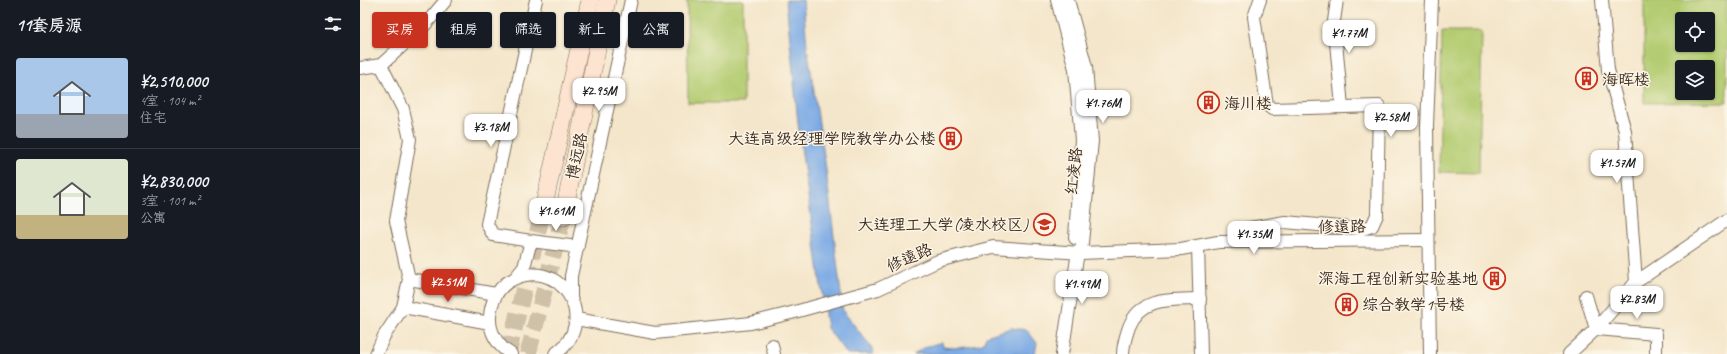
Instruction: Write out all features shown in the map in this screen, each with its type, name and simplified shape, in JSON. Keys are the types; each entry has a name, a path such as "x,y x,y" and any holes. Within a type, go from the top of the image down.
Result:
{"main road":[{"name":"博远路","path":"542,214 590,0"},
{"name":"博远路","path":"563,217 608,0"}],"street":[{"path":"360,68 382,65 425,25 446,0"},
{"path":"536,0 487,224 493,235 578,247"},
{"path":"571,297 571,276 630,0"},
{"name":"红凌路","path":"1057,0 1075,69 1081,140 1078,252"},
{"name":"红凌路","path":"1062,354 1078,252 1092,140 1086,67 1068,0"},
{"path":"1231,242 1244,229 1285,222 1362,229 1372,226 1377,215 1379,106 1272,109 1266,104 1254,18 1260,0"},
{"path":"1337,0 1334,21 1342,107"},
{"path":"1430,354 1428,126 1432,0"},
{"path":"1602,0 1608,70 1625,131 1636,282"},
{"path":"376,354 384,336 403,307 409,279 396,221 410,139 403,109 382,65"},
{"path":"1569,354 1596,329 1636,282 1727,220"},
{"name":"修遠路","path":"576,319 655,333 751,322 792,314 878,288 938,261 993,247 1078,252 1181,249 1218,242 1428,240"},
{"path":"516,278 524,267 531,241"},
{"path":"1198,246 1201,354"},
{"path":"508,353 493,334 490,322 490,308 496,294 504,284 528,274 541,275 553,279 563,287 571,297 575,308 576,319 573,333 566,344 555,354"},
{"path":"409,279 496,294"},
{"path":"1586,296 1596,329"},
{"path":"1123,354 1123,343 1132,320 1144,306 1160,301 1200,299"},
{"path":"403,307 490,322"},
{"path":"1596,329 1656,334 1656,354"}],"green space":[{"path":"687,0 743,0 743,103 688,103"},
{"path":"1644,0 1727,0 1727,102 1644,103"},
{"path":"1442,31 1482,31 1479,173 1439,172"}],"water":[{"path":"786,0 803,0 807,46 825,162 843,311 872,348 874,354 847,354 827,328 799,133"},
{"path":"1011,328 1027,330 1037,343 1035,354 914,354 925,347 942,342 943,347 948,348 983,344 986,336"}],"tunnel":[{"path":"508,354 542,214"},
{"path":"528,354 563,217"}],"place":[{"name":"海晖楼","path":"1586,79"},
{"name":"海川楼","path":"1208,103"},
{"name":"大连高级经理学院教学办公楼","path":"951,138"},
{"name":"大连理工大学(凌水校区)","path":"1044,224"},
{"name":"深海工程创新实验基地","path":"1494,278"},
{"name":"综合教学1号楼","path":"1347,304"}]}
